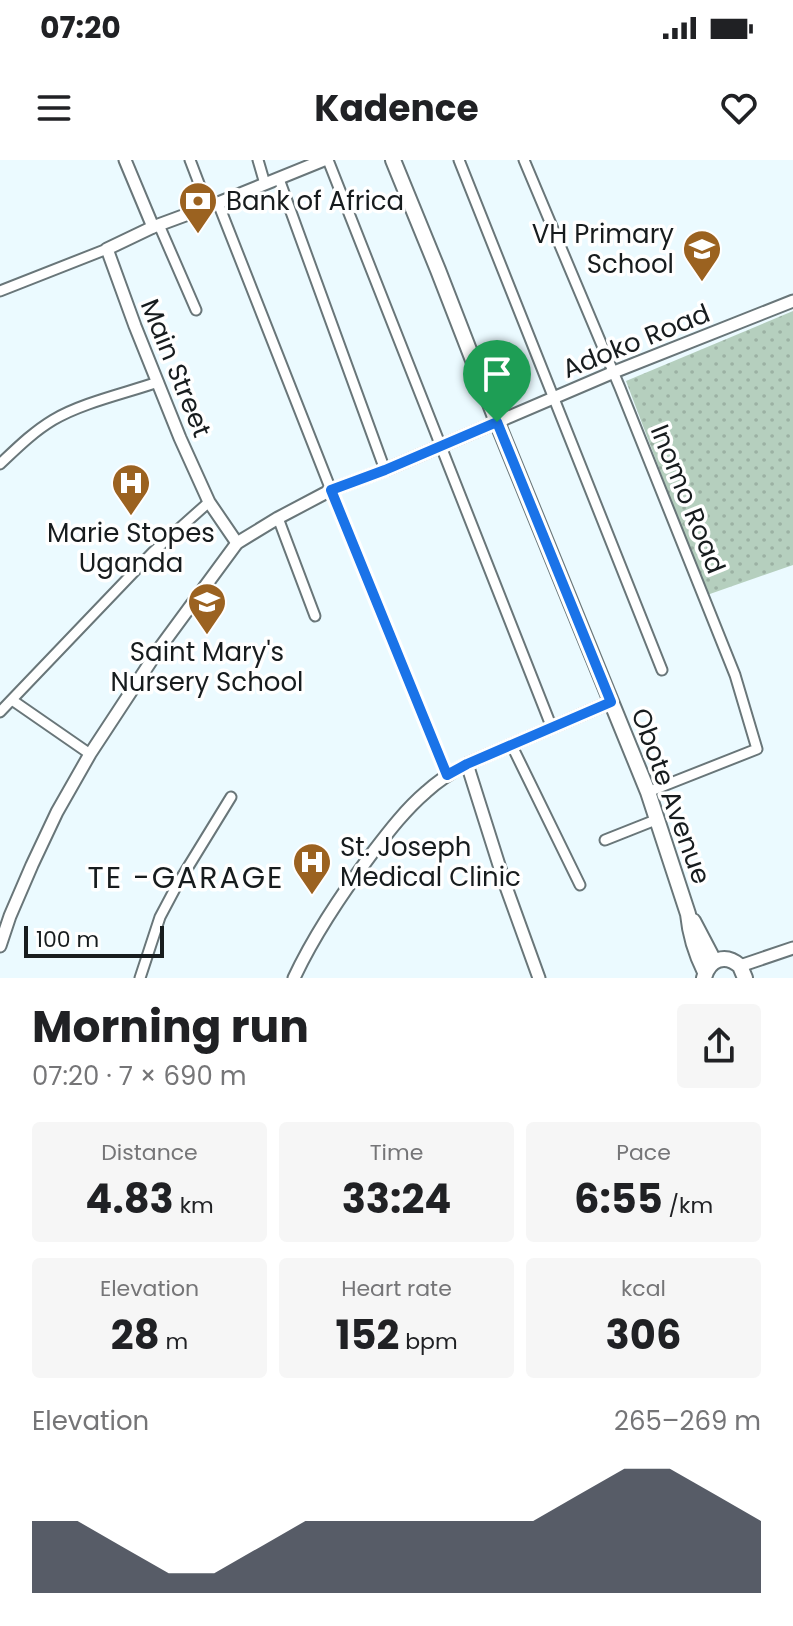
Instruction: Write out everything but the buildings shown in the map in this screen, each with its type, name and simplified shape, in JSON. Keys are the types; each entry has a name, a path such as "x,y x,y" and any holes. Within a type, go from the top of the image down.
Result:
{"main road":[{"name":"Obote Avenue","path":"393,160 648,792 688,914 707,945 708,970"},
{"path":"708,970 721,958 728,959 742,972"}],"street":[{"path":"125,160 196,310"},
{"path":"190,160 213,205 447,775"},
{"path":"258,160 265,184"},
{"path":"0,291 326,160 552,728"},
{"path":"459,160 662,670"},
{"name":"Inomo Road","path":"524,160 614,372 735,675 757,749 648,792"},
{"path":"279,179 385,470"},
{"name":"Main Street","path":"107,249 180,438 209,502 237,543"},
{"name":"Adoko Road","path":"237,543 331,490 793,301"},
{"path":"0,464 55,418 158,382"},
{"path":"1,711 153,552 209,502"},
{"path":"278,518 315,616"},
{"path":"0,946 32,865 90,754 159,649 237,543"},
{"path":"12,700 90,754"},
{"path":"294,978 321,927 351,882 401,817 424,793 467,764 611,702"},
{"path":"512,746 580,885"},
{"path":"467,764 539,978"},
{"path":"140,978 160,917 231,797"},
{"path":"605,840 658,819"},
{"path":"742,972 793,948"}],"green space":[{"path":"793,311 793,565 707,595 626,381"}],"place":[{"name":"Bank of Africa","path":"198,235"},
{"name":"VH Primary School","path":"702,283"},
{"name":"Marie Stopes Uganda","path":"131,517"},
{"name":"Saint Mary's Nursery School","path":"207,636"},
{"name":"St. Joseph Medical Clinic","path":"312,896"}],"district":[{"name":"TE -GARAGE","path":"186,877"}],"route":[{"path":"497,422 611,702 447,775 331,490 497,422"}]}
